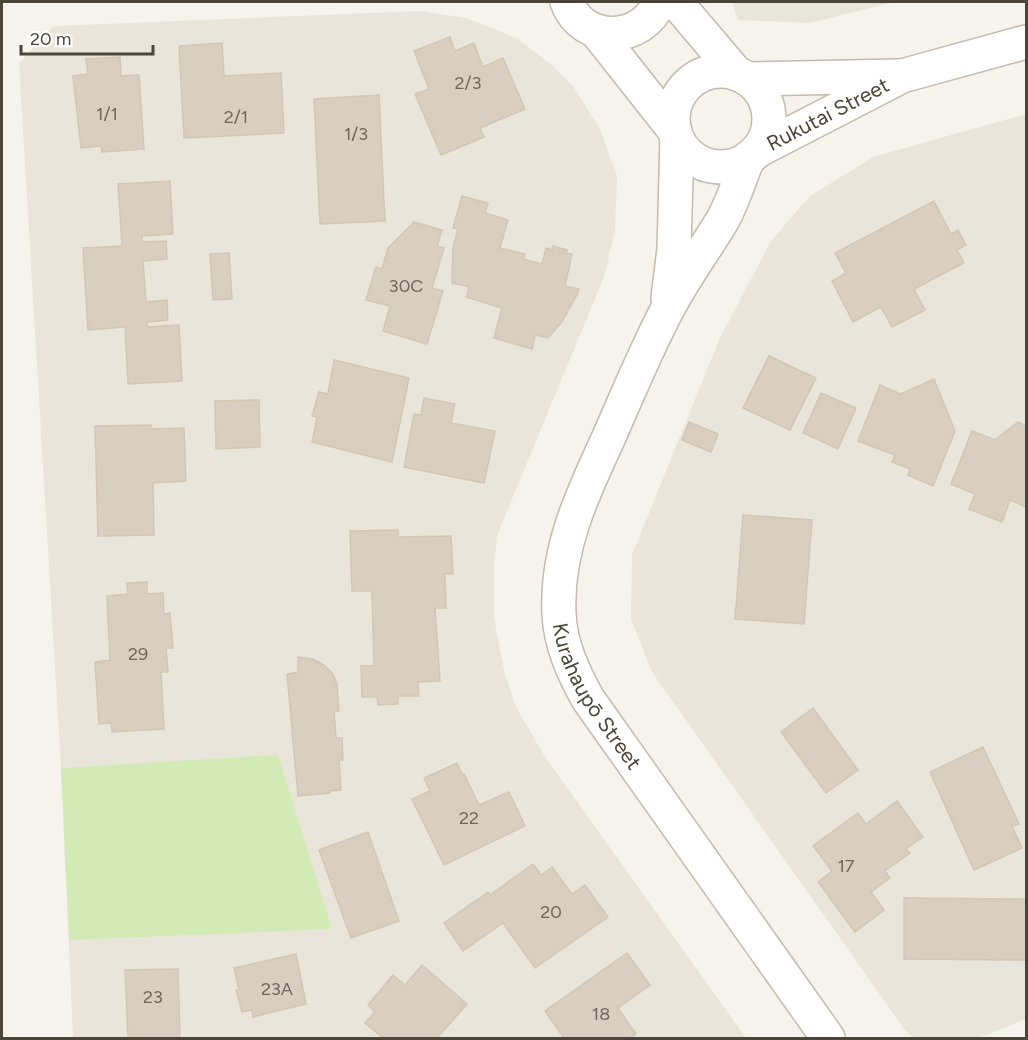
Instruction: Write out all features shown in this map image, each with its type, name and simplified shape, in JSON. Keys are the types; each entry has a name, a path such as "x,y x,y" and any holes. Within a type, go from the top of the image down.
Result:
{"street":[{"path":"540,2 615,34 633,30 649,19 659,2"},
{"path":"581,18 695,159 713,166 731,165 752,155 765,136 767,109 760,92 742,76 676,2"},
{"name":"Rukutai Street","path":"752,155 902,76 1026,42"},
{"path":"676,135 673,112 685,87 700,76 719,71 742,76"},
{"name":"Rukutai Street","path":"742,76 902,76"},
{"name":"Kurahaupō Street","path":"666,311 674,249 676,135"},
{"name":"Kurahaupō Street","path":"752,155 723,220 699,254 666,311 583,493 565,545 559,579 559,615 565,646 574,674 588,699 828,1038"}],"shaded area":[{"path":"732,2 894,2 810,23 738,20"},
{"path":"419,11 467,18 518,39 552,65 574,88 600,129 617,176 615,231 604,277 498,533 494,563 494,618 504,670 516,707 545,757 746,1038 73,1038 61,768 19,63 54,26"},
{"path":"1026,114 1026,1019 978,1038 914,1038 905,1030 652,672 631,619 632,555 719,340 771,241 810,196 873,157"}],"green space":[{"path":"278,755 332,929 69,940 61,768"}],"building":[{"path":"450,37 455,51 474,43 483,67 503,58 525,109 480,128 484,137 441,155 415,94 429,89 414,51"},
{"path":"222,43 224,76 281,73 284,133 184,138 179,46"},
{"path":"120,57 121,76 139,75 144,149 102,152 101,146 81,148 73,76 88,74 86,59"},
{"path":"379,95 385,221 320,224 314,99"},
{"path":"170,181 173,234 142,236 142,242 166,241 167,259 143,261 146,302 167,300 168,320 147,322 147,327 179,325 182,381 128,384 125,327 88,330 83,248 122,246 118,184"},
{"path":"462,196 488,203 485,213 508,220 500,248 525,254 523,259 542,264 546,248 552,250 553,246 572,254 565,286 579,289 577,295 561,323 548,338 535,335 532,349 494,338 502,308 466,297 469,287 452,283 453,248 458,229 453,228"},
{"path":"934,201 951,234 958,230 966,245 957,250 964,263 914,289 925,310 892,327 881,307 853,322 832,281 846,273 835,253"},
{"path":"414,222 442,230 437,246 444,248 432,288 443,291 427,344 383,331 390,306 366,300 376,267 382,269 388,248"},
{"path":"229,253 232,299 213,300 210,254"},
{"path":"769,356 816,378 790,430 743,408"},
{"path":"334,360 409,378 392,462 312,442 317,417 312,416 319,392 328,394"},
{"path":"934,379 955,431 933,486 908,475 910,469 892,462 895,455 858,441 880,385 901,394"},
{"path":"821,393 856,408 838,449 803,433"},
{"path":"424,398 455,404 451,423 495,431 484,483 404,467 414,414 421,415"},
{"path":"259,400 260,447 216,449 215,401"},
{"path":"689,422 718,434 711,452 682,440"},
{"path":"1018,422 1026,426 1026,507 1010,500 1002,522 969,509 975,494 951,484 972,431 995,440"},
{"path":"151,425 151,429 184,428 186,481 153,483 154,535 98,536 95,426"},
{"path":"743,515 812,520 804,624 735,619"},
{"path":"398,530 398,537 451,536 453,574 445,574 446,608 435,608 440,681 418,682 419,696 398,696 398,704 378,705 377,697 362,697 361,666 374,666 372,591 352,591 350,531"},
{"path":"147,582 147,594 163,593 164,614 170,613 173,648 166,648 168,672 161,672 164,729 112,732 111,723 99,724 95,662 110,660 107,596 128,594 127,583"},
{"path":"298,657 313,659 324,665 333,674 337,685 339,711 334,712 336,738 342,738 343,760 339,760 341,790 298,796 287,674 298,672"},
{"path":"813,708 858,770 826,793 781,732"},
{"path":"983,747 1019,824 1012,826 1022,848 974,870 930,772"},
{"path":"457,763 479,805 509,792 525,826 444,865 412,799 430,791 424,778"},
{"path":"897,801 923,837 906,849 910,853 885,871 890,878 871,892 884,910 855,932 818,882 832,871 813,846 858,813 866,824"},
{"path":"368,832 399,921 351,938 319,850"},
{"path":"533,864 541,875 552,867 572,894 585,885 608,917 535,968 503,923 463,951 444,923 488,892 490,895"},
{"path":"904,898 1026,899 1026,960 904,959"},
{"path":"627,953 650,985 618,1008 636,1034 629,1038 564,1038 545,1011"},
{"path":"296,954 306,1004 253,1017 252,1010 242,1012 236,990 239,990 234,968"},
{"path":"422,965 467,1004 437,1038 383,1038 365,1023 375,1012 368,1005 393,975 405,985"},
{"path":"178,969 180,1038 128,1038 125,970"}]}
